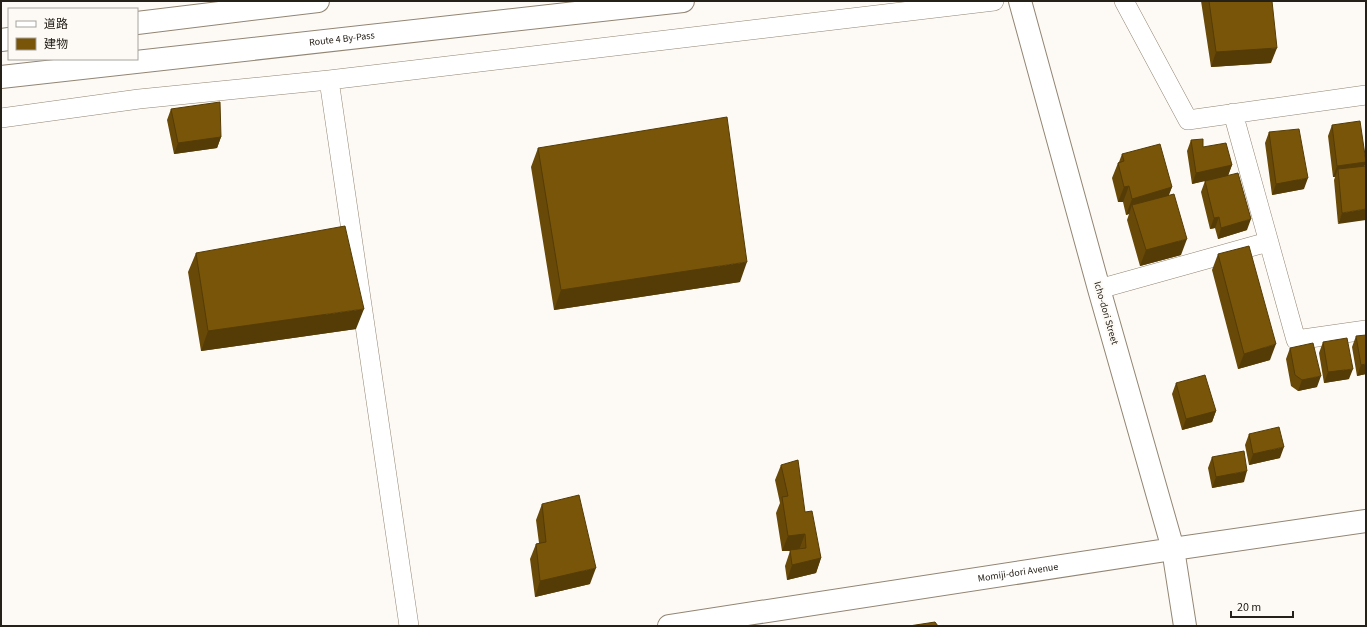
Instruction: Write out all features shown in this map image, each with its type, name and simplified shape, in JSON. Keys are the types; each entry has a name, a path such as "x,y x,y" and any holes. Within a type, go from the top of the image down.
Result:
{"main road":[{"path":"138,23 318,1"},
{"name":"Route 4 By-Pass","path":"1,77 683,1"},
{"name":"Icho-dori Street","path":"1020,1 1099,289 1173,549 1185,626"},
{"name":"Momiji-dori Avenue","path":"669,626 1366,521"}],"street":[{"path":"1,118 139,99 329,80 994,1"},
{"path":"1124,1 1188,120 1366,95"},
{"path":"329,80 409,626"},
{"path":"1233,113 1296,340 1366,330"},
{"path":"1099,289 1268,242"}],"building":[{"path":"1209,1 1272,1 1277,48 1216,52"},
{"path":"220,102 221,137 178,143 171,109"},
{"path":"727,117 747,262 561,290 538,148"},
{"path":"1360,121 1366,162 1337,166 1332,125"},
{"path":"1299,129 1308,178 1276,184 1269,132"},
{"path":"1203,139 1203,147 1226,143 1232,165 1196,173 1191,140"},
{"path":"1160,144 1172,187 1132,199 1129,186 1124,187 1118,163 1124,161 1122,154"},
{"path":"1366,166 1366,209 1342,213 1338,169"},
{"path":"1238,173 1251,219 1221,228 1219,217 1214,218 1205,181"},
{"path":"1174,194 1187,239 1146,250 1132,205"},
{"path":"345,226 364,309 208,331 196,253"},
{"path":"1249,246 1276,344 1244,354 1218,254"},
{"path":"1366,335 1366,364 1361,365 1356,336"},
{"path":"1347,338 1353,369 1328,372 1323,342"},
{"path":"1313,343 1321,376 1302,380 1295,375 1290,348"},
{"path":"1205,375 1216,411 1186,419 1176,383"},
{"path":"1279,427 1284,447 1253,454 1249,434"},
{"path":"1244,451 1247,471 1216,477 1212,457"},
{"path":"798,460 805,512 812,511 821,558 792,565 790,550 806,548 805,534 788,536 782,497 788,496 781,465"},
{"path":"579,495 596,568 540,581 536,544 546,542 542,504"},
{"path":"935,622 938,626 909,626"}]}
